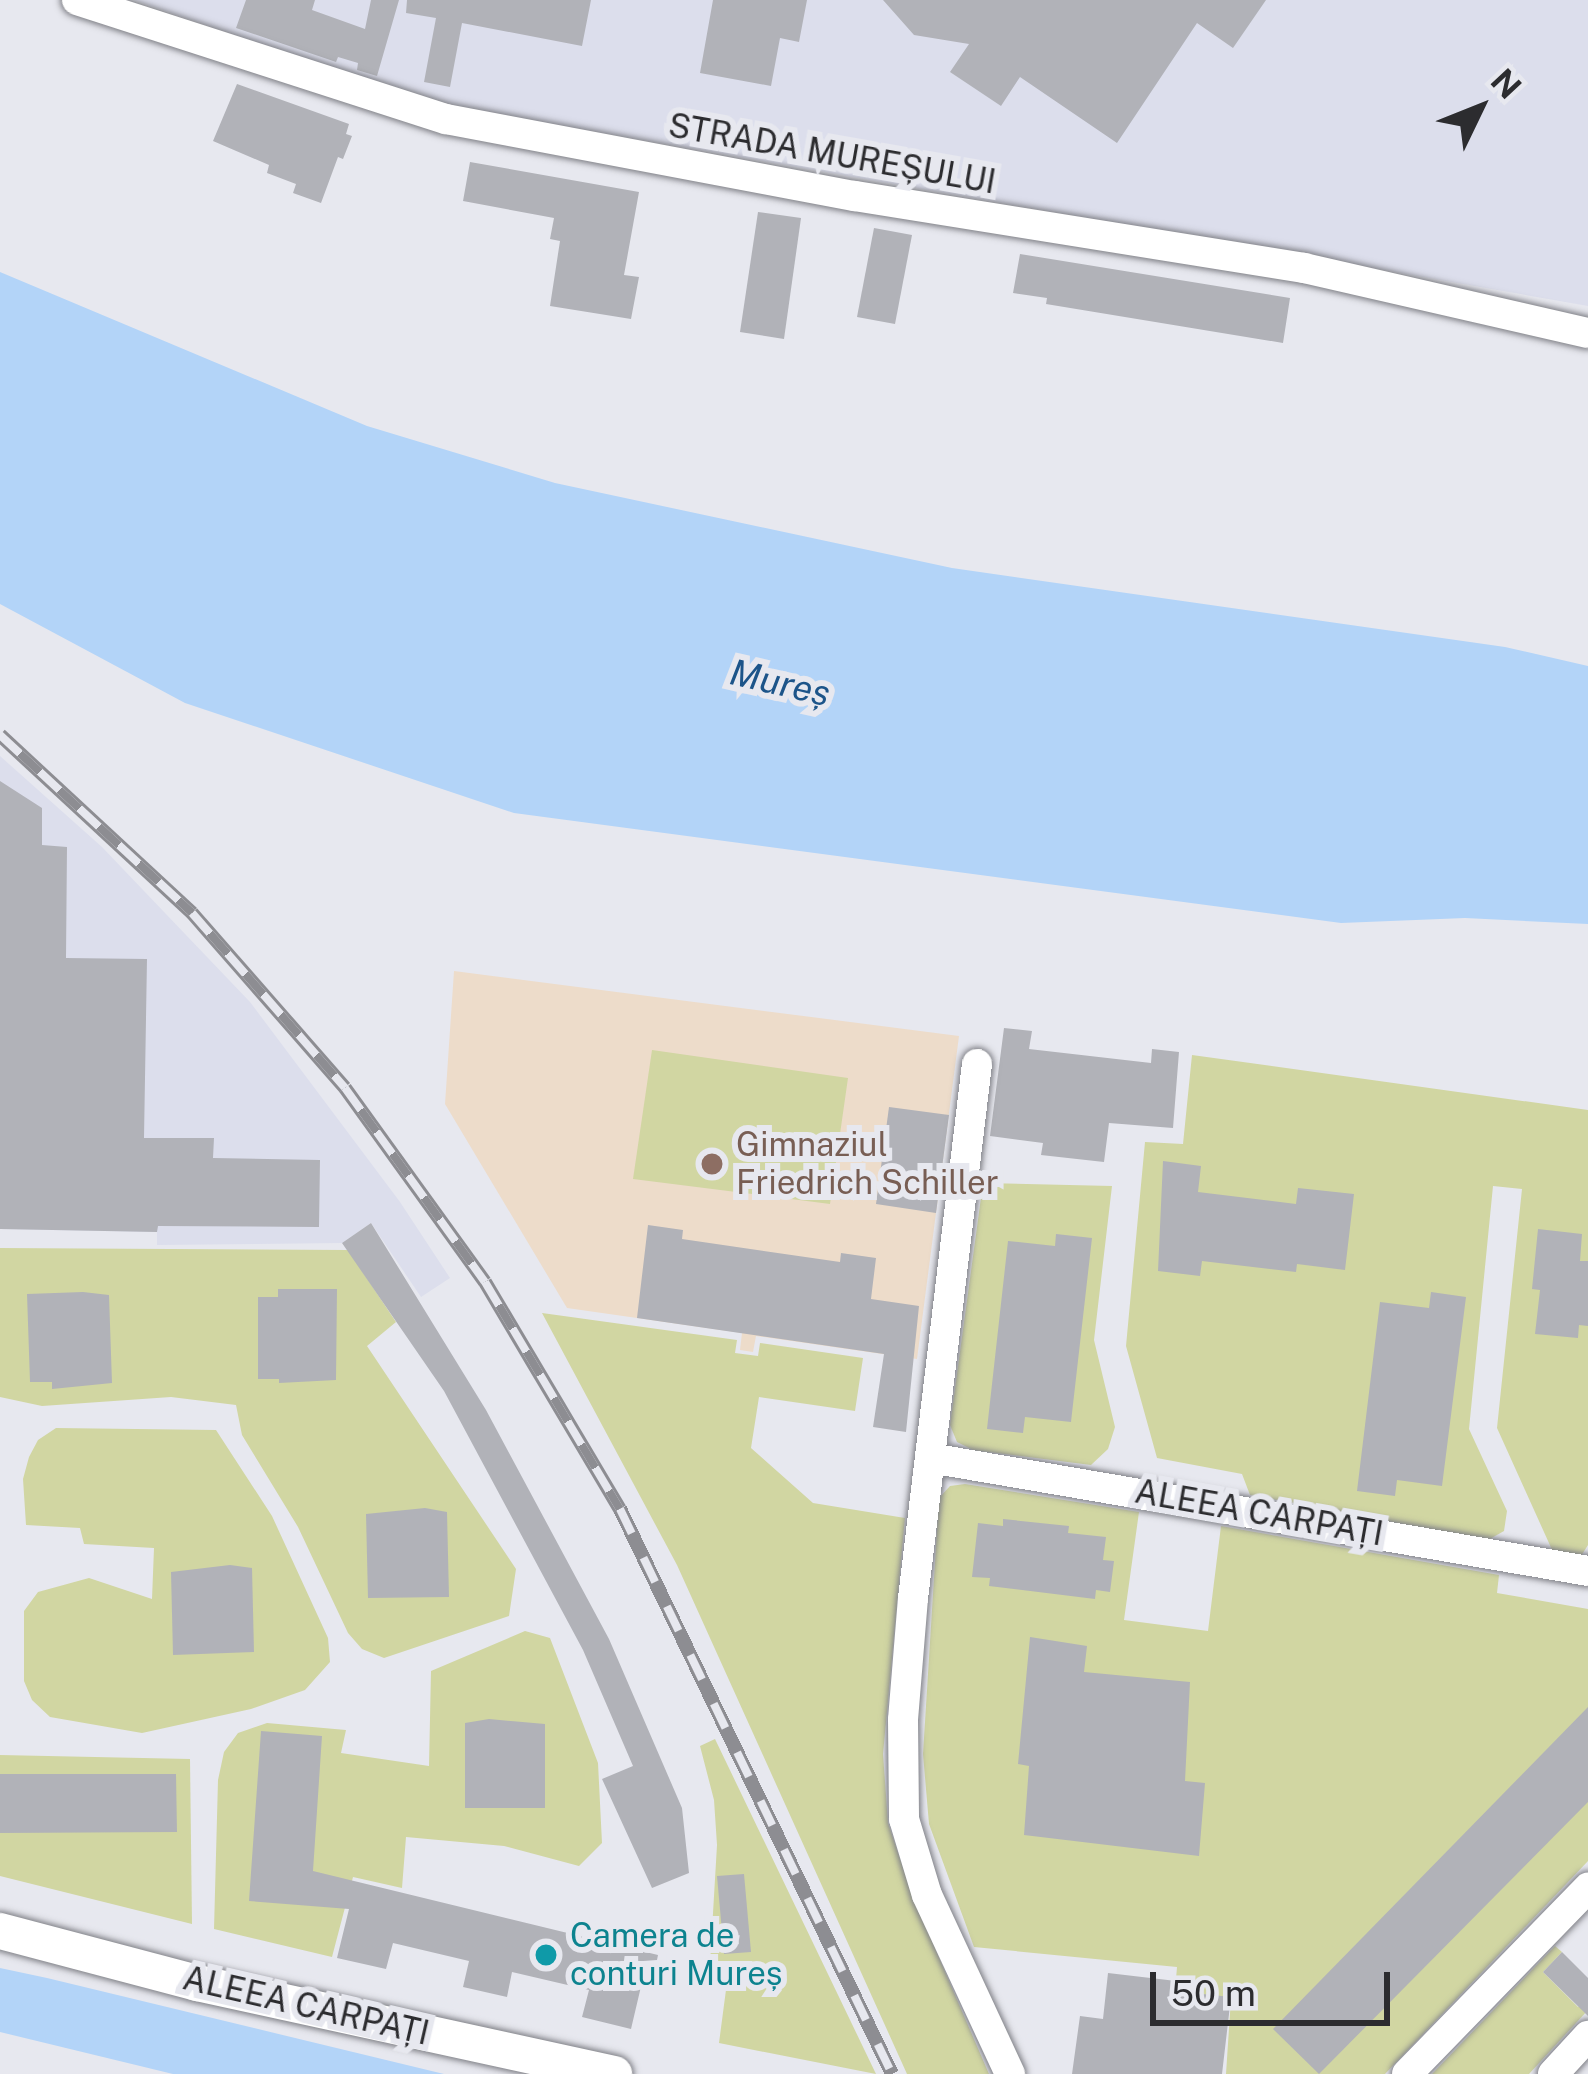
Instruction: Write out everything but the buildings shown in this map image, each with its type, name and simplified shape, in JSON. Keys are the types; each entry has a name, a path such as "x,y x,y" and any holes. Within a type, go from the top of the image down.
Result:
{"street":[{"name":"STRADA MUREȘULUI","path":"76,0 446,119 743,177 1304,268 1588,333"},
{"path":"977,1064 903,1720 904,1819 927,1895 1010,2074"},
{"name":"ALEEA CARPAȚI","path":"930,1458 1588,1571"},
{"path":"1407,2074 1588,1888"},
{"name":"ALEEA CARPAȚI","path":"0,1931 196,1983 614,2074"},
{"path":"1553,2074 1588,2036"}],"shaded area":[{"path":"134,0 1588,0 1588,306 426,102"},
{"path":"0,756 102,847 250,1002 400,1202 450,1278 421,1297 371,1223 342,1243 157,1245 157,1232 0,1229"},
{"name":"Gimnaziul Friedrich Schiller","path":"454,971 959,1036 917,1359 756,1336 753,1352 740,1350 742,1333 567,1308 445,1104"}],"green space":[{"path":"652,1050 848,1078 830,1204 633,1179"},
{"path":"1192,1055 1588,1110 1588,1545 1581,1556 1553,1552 1497,1428 1522,1189 1493,1186 1469,1429 1507,1511 1504,1531 1488,1540 1250,1495 1242,1474 1157,1458 1126,1346 1145,1142 1183,1144"},
{"path":"983,1183 1112,1186 1094,1340 1115,1427 1108,1449 1091,1465 973,1450 957,1442 950,1425"},
{"path":"0,1248 348,1250 396,1322 367,1346 516,1569 509,1616 384,1658 362,1649 348,1633 298,1527 242,1435 236,1405 171,1397 42,1406 0,1397"},
{"path":"542,1313 737,1340 735,1353 758,1356 760,1343 863,1358 855,1411 759,1397 751,1448 813,1503 905,1518 883,1754 888,1823 912,1895 989,2074 907,2074 677,1565"},
{"path":"56,1428 216,1430 272,1516 328,1638 330,1662 305,1690 251,1709 142,1733 50,1717 32,1700 24,1681 24,1611 38,1592 89,1578 152,1599 154,1548 84,1544 80,1528 26,1525 23,1479 29,1457 38,1440"},
{"path":"965,1484 1139,1512 1124,1620 1208,1631 1221,1526 1499,1575 1497,1593 1588,1609 1588,1861 1385,2074 1226,2074 1231,1998 1175,1991 1177,1967 974,1947 929,1824 923,1754 939,1498 950,1486"},
{"path":"525,1631 550,1638 598,1763 602,1843 579,1866 504,1846 406,1837 402,1888 353,1877 332,1957 214,1929 218,1780 224,1752 238,1733 267,1723 346,1730 341,1753 429,1766 431,1671"},
{"path":"715,1739 876,2074 719,2043 729,1967 710,1964 717,1845 714,1800 700,1746"},
{"path":"0,1755 190,1759 192,1924 0,1876"},
{"path":"1555,1946 1562,1952 1543,1972 1578,2007 1588,1998 1588,2010 1529,2074 1432,2074"}],"water":[{"name":"Mureș","path":"0,272 367,426 555,483 952,568 1505,647 1588,666 1588,924 1465,918 1341,923 514,813 185,703 0,604"},
{"path":"0,1968 444,2074 173,2074 0,2032"}],"railway":[{"path":"0,735 192,913 345,1088 485,1282 620,1509 892,2074"}],"place":[{"name":"Gimnaziul Friedrich Schiller","path":"712,1164"},
{"name":"Camera de conturi Mureș","path":"546,1955"}]}
